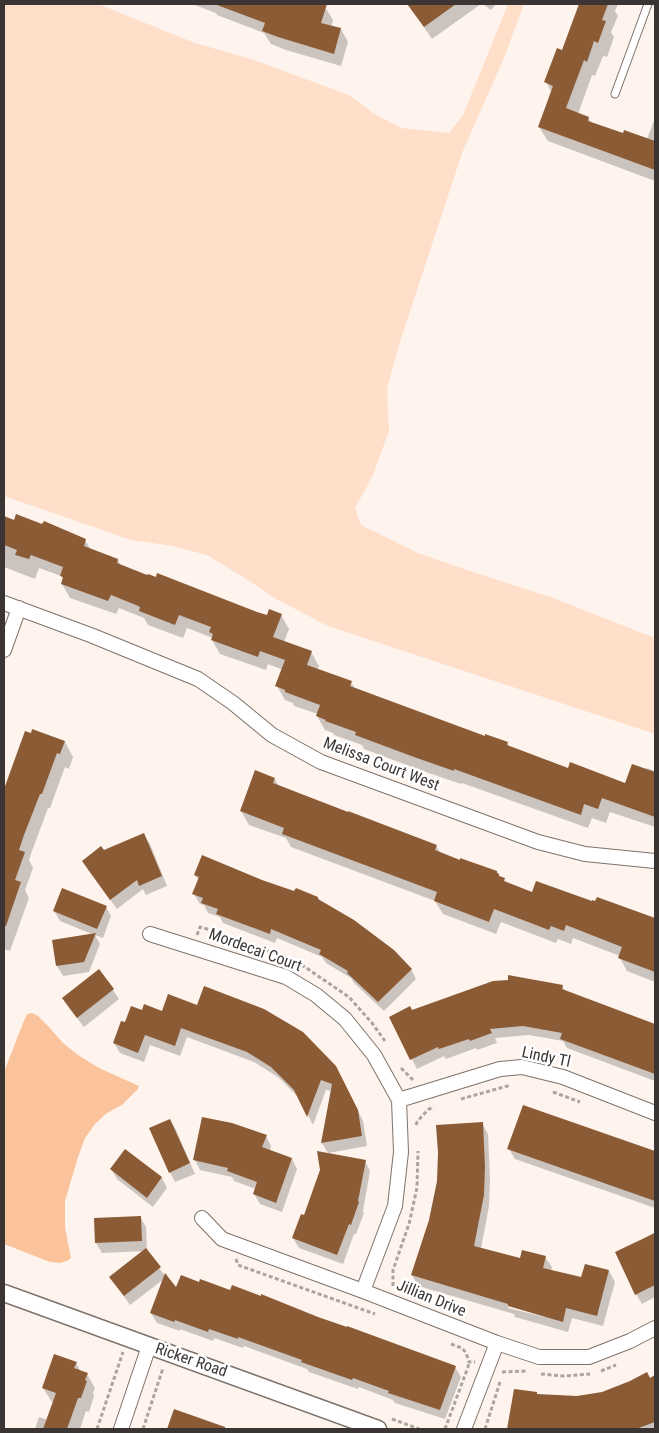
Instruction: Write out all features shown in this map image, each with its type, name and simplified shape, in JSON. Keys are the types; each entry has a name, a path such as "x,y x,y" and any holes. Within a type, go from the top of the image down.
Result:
{"street":[{"name":"Melissa Court West","path":"4,603 93,636 198,679 233,703 272,734 321,762 538,842 585,854 655,861"},
{"path":"4,650 19,608"},
{"name":"Mordecai Court","path":"150,934 286,978 316,995 345,1020 374,1055 399,1100 401,1152 395,1206 363,1291"},
{"name":"Lindy Tl","path":"399,1100 500,1069 522,1068 563,1077 655,1113"},
{"name":"Jillian Drive","path":"202,1218 222,1239 497,1343 539,1357 589,1357 630,1341 655,1328"},
{"name":"Ricker Road","path":"4,1293 378,1429"},
{"path":"464,1429 497,1343"},
{"path":"121,1429 148,1346"}],"lane":[{"path":"615,94 648,4"}],"path":[{"path":"454,1101 518,1085"},
{"path":"546,1090 587,1105"},
{"path":"416,1130 417,1122 422,1116 429,1109 436,1106"},
{"path":"390,1301 393,1287 393,1270 409,1224 417,1188 418,1148"},
{"path":"97,1429 123,1351"},
{"path":"445,1429 469,1362"},
{"path":"143,1429 164,1366"},
{"path":"485,1429 504,1372"}],"shaded area":[{"path":"4,4 98,4 195,43 251,59 349,95 373,113 401,128 449,133 463,115 508,4 524,4 504,58 462,153 400,342 387,388 389,431 373,475 355,508 361,525 418,553 553,598 655,638 655,734 328,626 276,599 207,555 173,546 131,540 4,496"},
{"path":"32,1013 38,1016 63,1043 78,1055 99,1068 139,1086 122,1105 107,1113 95,1124 85,1138 65,1201 65,1227 71,1258 60,1263 50,1262 4,1244 4,1072 27,1014"}],"building":[{"path":"217,4 327,4 321,23 341,28 334,54 262,31 265,23"},
{"path":"407,4 456,4 424,27"},
{"path":"579,4 608,4 602,20 606,21 598,43 594,41 587,62 584,60 566,108 589,117 588,121 623,133 624,130 655,141 655,170 538,127 553,86 544,82 557,48 562,50"},
{"path":"16,514 42,524 44,521 86,539 84,546 118,559 117,563 147,575 156,577 157,573 267,615 269,609 282,614 273,637 312,651 307,665 352,681 350,686 485,736 485,734 508,742 507,745 568,768 570,762 625,783 632,764 655,772 655,817 602,798 598,809 584,804 581,815 454,769 454,771 414,757 355,735 356,732 325,721 316,716 320,705 285,692 285,690 275,686 285,660 260,651 258,657 211,640 213,634 209,632 211,627 179,615 175,625 139,611 140,607 111,595 108,601 61,584 63,577 60,576 63,567 31,555 29,559 15,555 17,550 4,545 4,516 14,520"},
{"path":"32,729 65,741 60,754 57,753 19,850 25,852 15,880 21,882 6,926 4,926 4,789 25,731 31,733"},
{"path":"255,770 275,778 273,783 437,845 435,850 460,860 460,858 497,871 499,876 505,878 504,881 532,892 536,881 592,901 595,901 597,897 655,918 655,972 618,958 622,947 566,925 564,931 551,926 549,930 494,909 489,922 434,901 437,892 282,834 284,828 240,811"},
{"path":"144,833 162,876 139,886 137,880 110,900 82,861 101,846 104,850"},
{"path":"202,855 262,880 294,891 296,888 318,897 318,899 354,920 394,950 412,969 378,1002 347,973 348,971 319,954 321,950 271,929 270,934 216,914 218,909 201,903 203,898 192,894 199,877 194,875"},
{"path":"62,888 107,906 97,929 53,911"},
{"path":"96,933 84,962 56,966 52,940"},
{"path":"99,969 114,989 77,1018 62,998"},
{"path":"508,975 563,985 562,989 655,1024 655,1074 560,1039 562,1033 523,1026 490,1029 492,1033 470,1041 469,1039 439,1049 438,1047 410,1060 389,1017 410,1006 412,1010 493,981 508,980"},
{"path":"204,986 264,1009 303,1032 336,1066 358,1110 362,1136 321,1143 332,1084 321,1080 307,1117 294,1090 271,1067 247,1052 181,1028 175,1046 145,1035 138,1053 113,1043 121,1021 125,1022 131,1006 142,1010 144,1004 162,1011 168,994 197,1005"},
{"path":"523,1105 655,1151 655,1201 507,1149"},
{"path":"202,1117 232,1123 267,1135 262,1147 292,1158 276,1203 253,1194 257,1182 227,1171 228,1168 193,1160"},
{"path":"170,1119 190,1163 169,1173 149,1128"},
{"path":"483,1122 484,1195 474,1246 520,1258 522,1250 546,1256 543,1268 581,1277 585,1264 609,1270 597,1316 566,1308 563,1322 411,1275 429,1220 437,1181 436,1125"},
{"path":"125,1149 162,1177 147,1198 110,1169"},
{"path":"317,1151 366,1160 359,1202 337,1255 292,1238 301,1214 304,1215 320,1170"},
{"path":"141,1216 142,1241 95,1243 94,1218"},
{"path":"655,1233 655,1285 635,1295 615,1252"},
{"path":"146,1248 161,1267 124,1296 109,1277"},
{"path":"165,1273 176,1287 181,1275 199,1282 200,1279 230,1290 232,1285 456,1366 440,1410 388,1393 389,1391 353,1378 352,1380 301,1362 302,1360 238,1337 238,1339 209,1329 208,1332 150,1313"},
{"path":"54,1354 77,1362 74,1368 88,1373 81,1398 78,1398 67,1429 43,1429 56,1393 42,1388"},
{"path":"647,1372 650,1378 655,1375 655,1422 636,1429 507,1429 514,1389 537,1392 537,1394 577,1396 602,1392"},
{"path":"174,1409 225,1427 225,1429 167,1429"}]}
